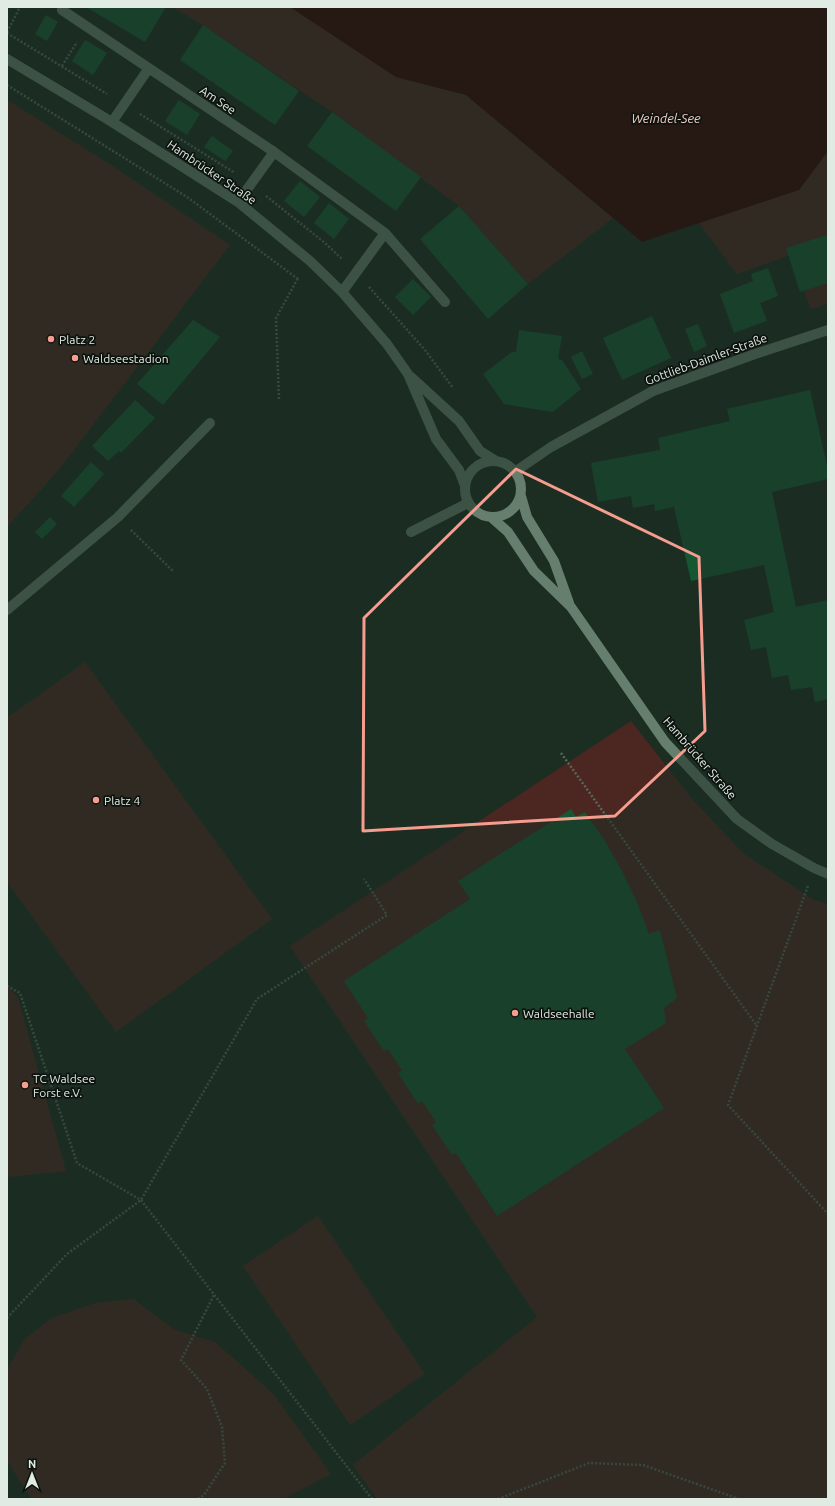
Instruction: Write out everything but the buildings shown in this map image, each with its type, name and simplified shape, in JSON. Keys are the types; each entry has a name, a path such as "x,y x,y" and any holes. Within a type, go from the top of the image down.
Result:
{"street":[{"name":"Am See","path":"62,10 274,152 385,234 446,302"},
{"name":"Hambrücker Straße","path":"7,59 112,122 238,202 310,261 342,292 387,344 408,374 436,439 459,470 465,486 468,503 474,510 482,515 490,517 508,532 534,571 570,607 665,742 737,819 772,844 814,868 828,874"},
{"path":"112,122 149,68"},
{"path":"238,202 274,152"},
{"path":"342,292 385,234"},
{"name":"Gottlieb-Daimler-Straße","path":"516,472 551,447 653,391 755,354 828,330"},
{"name":"Hambrücker Straße","path":"408,374 459,420 480,451 496,461 507,464 516,472 522,487 521,496 527,517 554,561 570,607"},
{"path":"7,610 118,516 210,423"},
{"path":"465,486 468,476 475,467 485,462 496,461"},
{"path":"490,517 501,517 510,512 517,505 521,496"},
{"path":"411,532 468,503"}],"path":[{"path":"7,32 20,7"},
{"path":"62,66 86,26"},
{"path":"7,86 187,197 298,279"},
{"path":"280,399 276,318 310,261"},
{"path":"118,516 174,572"},
{"path":"561,753 757,1026"},
{"path":"814,868 728,1105 828,1214"},
{"path":"7,1318 67,1254 141,1200 256,999 387,915 364,879"},
{"path":"7,986 20,993 77,1163 141,1200 372,1499"},
{"path":"198,1499 204,1495 225,1463 222,1427 207,1389 181,1360 214,1295"},
{"path":"498,1499 589,1463 643,1465 739,1499"}],"highlighted area":[{"path":"516,469 699,557 705,731 615,816 363,831 364,618"}],"shaded area":[{"path":"172,7 290,7 396,77 466,95 613,218 528,284 459,206 332,112 203,25"},
{"name":"Waldseestadion","path":"7,100 111,165 230,245 58,471 7,527"},
{"path":"828,151 828,304 811,309 790,255 737,274 699,223 799,190"},
{"name":"Platz 4","path":"85,662 272,919 116,1032 7,882 7,718"},
{"path":"631,721 693,800 744,854 814,900 828,904 828,1499 377,1499 353,1465 537,1317 290,946"},
{"name":"TC Waldsee Forst e.V.","path":"7,986 18,998 66,1171 7,1177"},
{"path":"318,1216 425,1374 350,1425 243,1266"},
{"path":"133,1299 175,1330 215,1342 240,1364 274,1395 331,1474 283,1499 31,1498 7,1461 7,1369 25,1339 52,1318 95,1303"}],"water":[{"name":"Weindel-See","path":"290,7 828,7 828,151 799,190 642,242 466,95 396,77"}],"place":[{"name":"Platz 2","path":"51,339"},
{"name":"Waldseestadion","path":"75,358"},
{"name":"Platz 4","path":"96,800"},
{"name":"Waldseehalle","path":"515,1013"},
{"name":"TC Waldsee Forst e.V.","path":"25,1085"}]}
